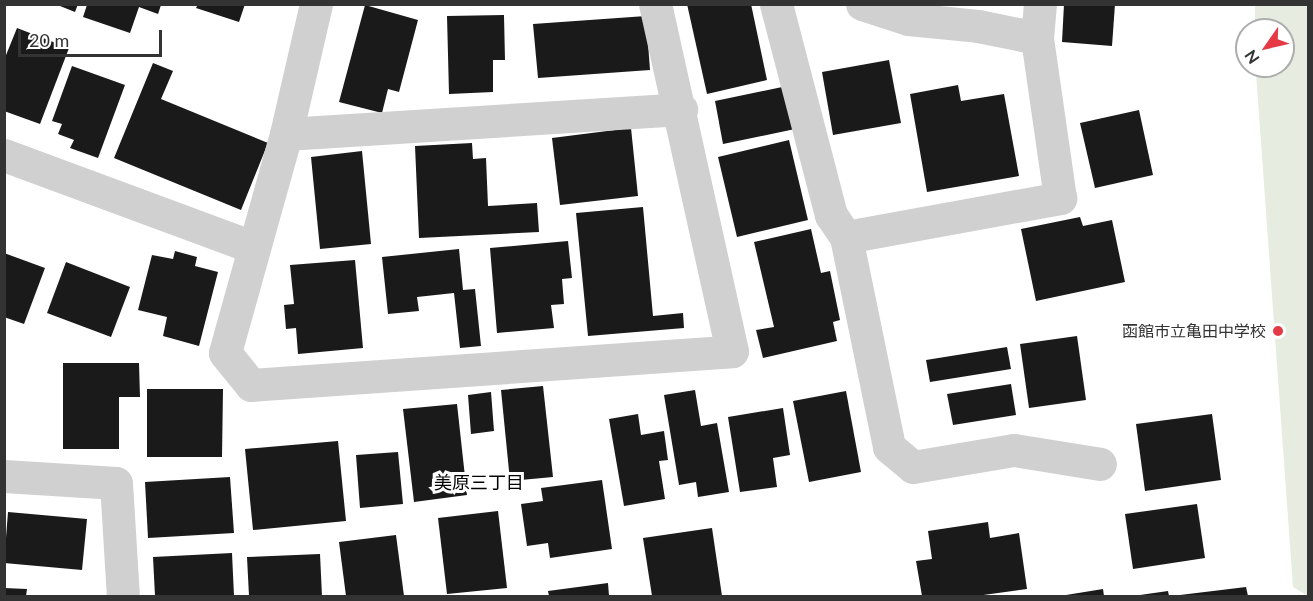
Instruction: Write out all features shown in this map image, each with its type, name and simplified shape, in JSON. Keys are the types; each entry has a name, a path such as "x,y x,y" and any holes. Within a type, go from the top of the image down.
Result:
{"street":[{"path":"316,4 286,134 225,353 251,385 732,351 681,109 655,4"},
{"path":"776,4 831,215 846,237 889,447 913,467 1014,450 1100,464"},
{"path":"862,4 908,19 978,26 1037,38"},
{"path":"846,237 1060,198 1037,38 1040,4"},
{"path":"286,134 681,109"},
{"path":"4,155 253,248"},
{"path":"4,476 116,483 123,597"}],"shaded area":[{"path":"1255,5 1308,5 1308,596 1293,587 1256,78 1295,78 1295,18 1255,18"}],"building":[{"path":"55,4 78,4 75,12"},
{"path":"198,4 245,4 239,22 196,8"},
{"path":"687,4 751,4 767,80 707,94"},
{"path":"1064,4 1115,4 1112,46 1062,42"},
{"path":"87,5 161,5 158,14 139,7 130,33 83,17"},
{"path":"365,5 418,20 399,92 388,89 382,113 339,102"},
{"path":"504,15 505,60 493,60 493,92 449,94 447,16"},
{"path":"646,16 650,70 538,78 533,24"},
{"path":"17,28 69,48 40,124 4,111 4,60"},
{"path":"889,60 901,123 833,135 822,72"},
{"path":"153,63 173,71 161,99 268,143 241,210 114,158"},
{"path":"72,66 125,85 98,158 70,148 74,140 58,134 62,124 52,121"},
{"path":"958,85 961,101 1004,94 1019,176 927,192 910,94"},
{"path":"787,86 795,129 723,144 715,101"},
{"path":"1139,110 1153,175 1095,188 1080,123"},
{"path":"631,128 638,196 560,205 552,138"},
{"path":"789,140 808,220 737,237 718,157"},
{"path":"472,143 473,159 486,158 488,206 537,203 539,232 419,238 415,146"},
{"path":"362,151 371,244 320,249 311,157"},
{"path":"643,207 653,316 683,313 684,328 588,336 576,213"},
{"path":"1080,217 1083,226 1112,220 1125,282 1036,301 1021,229"},
{"path":"811,229 821,273 830,271 840,320 833,322 837,341 763,358 756,330 774,327 754,242"},
{"path":"568,241 572,278 562,279 564,304 551,305 554,328 497,333 490,248"},
{"path":"459,249 463,290 475,289 481,346 460,348 454,293 417,297 419,311 388,314 382,257"},
{"path":"175,251 197,257 195,266 218,272 199,346 163,336 167,317 138,310 152,255 173,259"},
{"path":"4,253 45,268 24,324 4,317"},
{"path":"355,260 363,348 298,354 296,328 286,329 284,305 294,304 290,265"},
{"path":"66,262 130,287 111,337 47,313"},
{"path":"1077,336 1086,400 1029,408 1020,344"},
{"path":"1007,347 1011,369 930,382 926,360"},
{"path":"63,363 139,363 140,397 119,397 119,449 63,449"},
{"path":"1011,384 1016,415 953,425 947,394"},
{"path":"543,386 553,477 510,481 501,390"},
{"path":"147,389 223,389 222,457 147,457"},
{"path":"695,390 701,426 717,423 729,492 698,497 696,482 679,485 664,395"},
{"path":"846,391 861,472 809,482 793,401"},
{"path":"491,392 494,431 471,434 468,395"},
{"path":"457,404 467,495 414,502 403,409"},
{"path":"783,408 790,455 773,458 777,487 740,492 728,417"},
{"path":"638,414 641,435 664,431 668,460 659,461 665,499 624,506 609,419"},
{"path":"1212,414 1221,480 1145,491 1136,424"},
{"path":"338,441 346,521 253,530 245,449"},
{"path":"398,452 403,504 360,508 356,455"},
{"path":"230,477 234,533 148,538 145,482"},
{"path":"602,480 612,549 550,558 548,543 527,546 521,504 543,501 541,488"},
{"path":"1197,504 1205,558 1133,569 1125,514"},
{"path":"498,511 507,588 447,594 438,518"},
{"path":"8,512 87,519 82,570 4,563"},
{"path":"988,522 990,538 1019,533 1027,589 976,596 922,596 916,561 932,559 928,531"},
{"path":"712,528 722,596 652,596 643,538"},
{"path":"396,535 404,596 346,596 339,542"},
{"path":"232,553 234,596 155,596 153,557"},
{"path":"320,554 322,596 249,596 247,557"},
{"path":"608,583 609,596 549,596 548,591"},
{"path":"1246,587 1248,596 1180,596 1180,595"},
{"path":"4,588 27,589 26,596 4,596"},
{"path":"1103,589 1104,596 1066,596 1066,595"},
{"path":"1168,591 1169,596 1140,596 1140,595"}],"place":[{"name":"函館市立亀田中学校","path":"1278,331"}],"district":[{"name":"美原三丁目","path":"479,482"}]}
